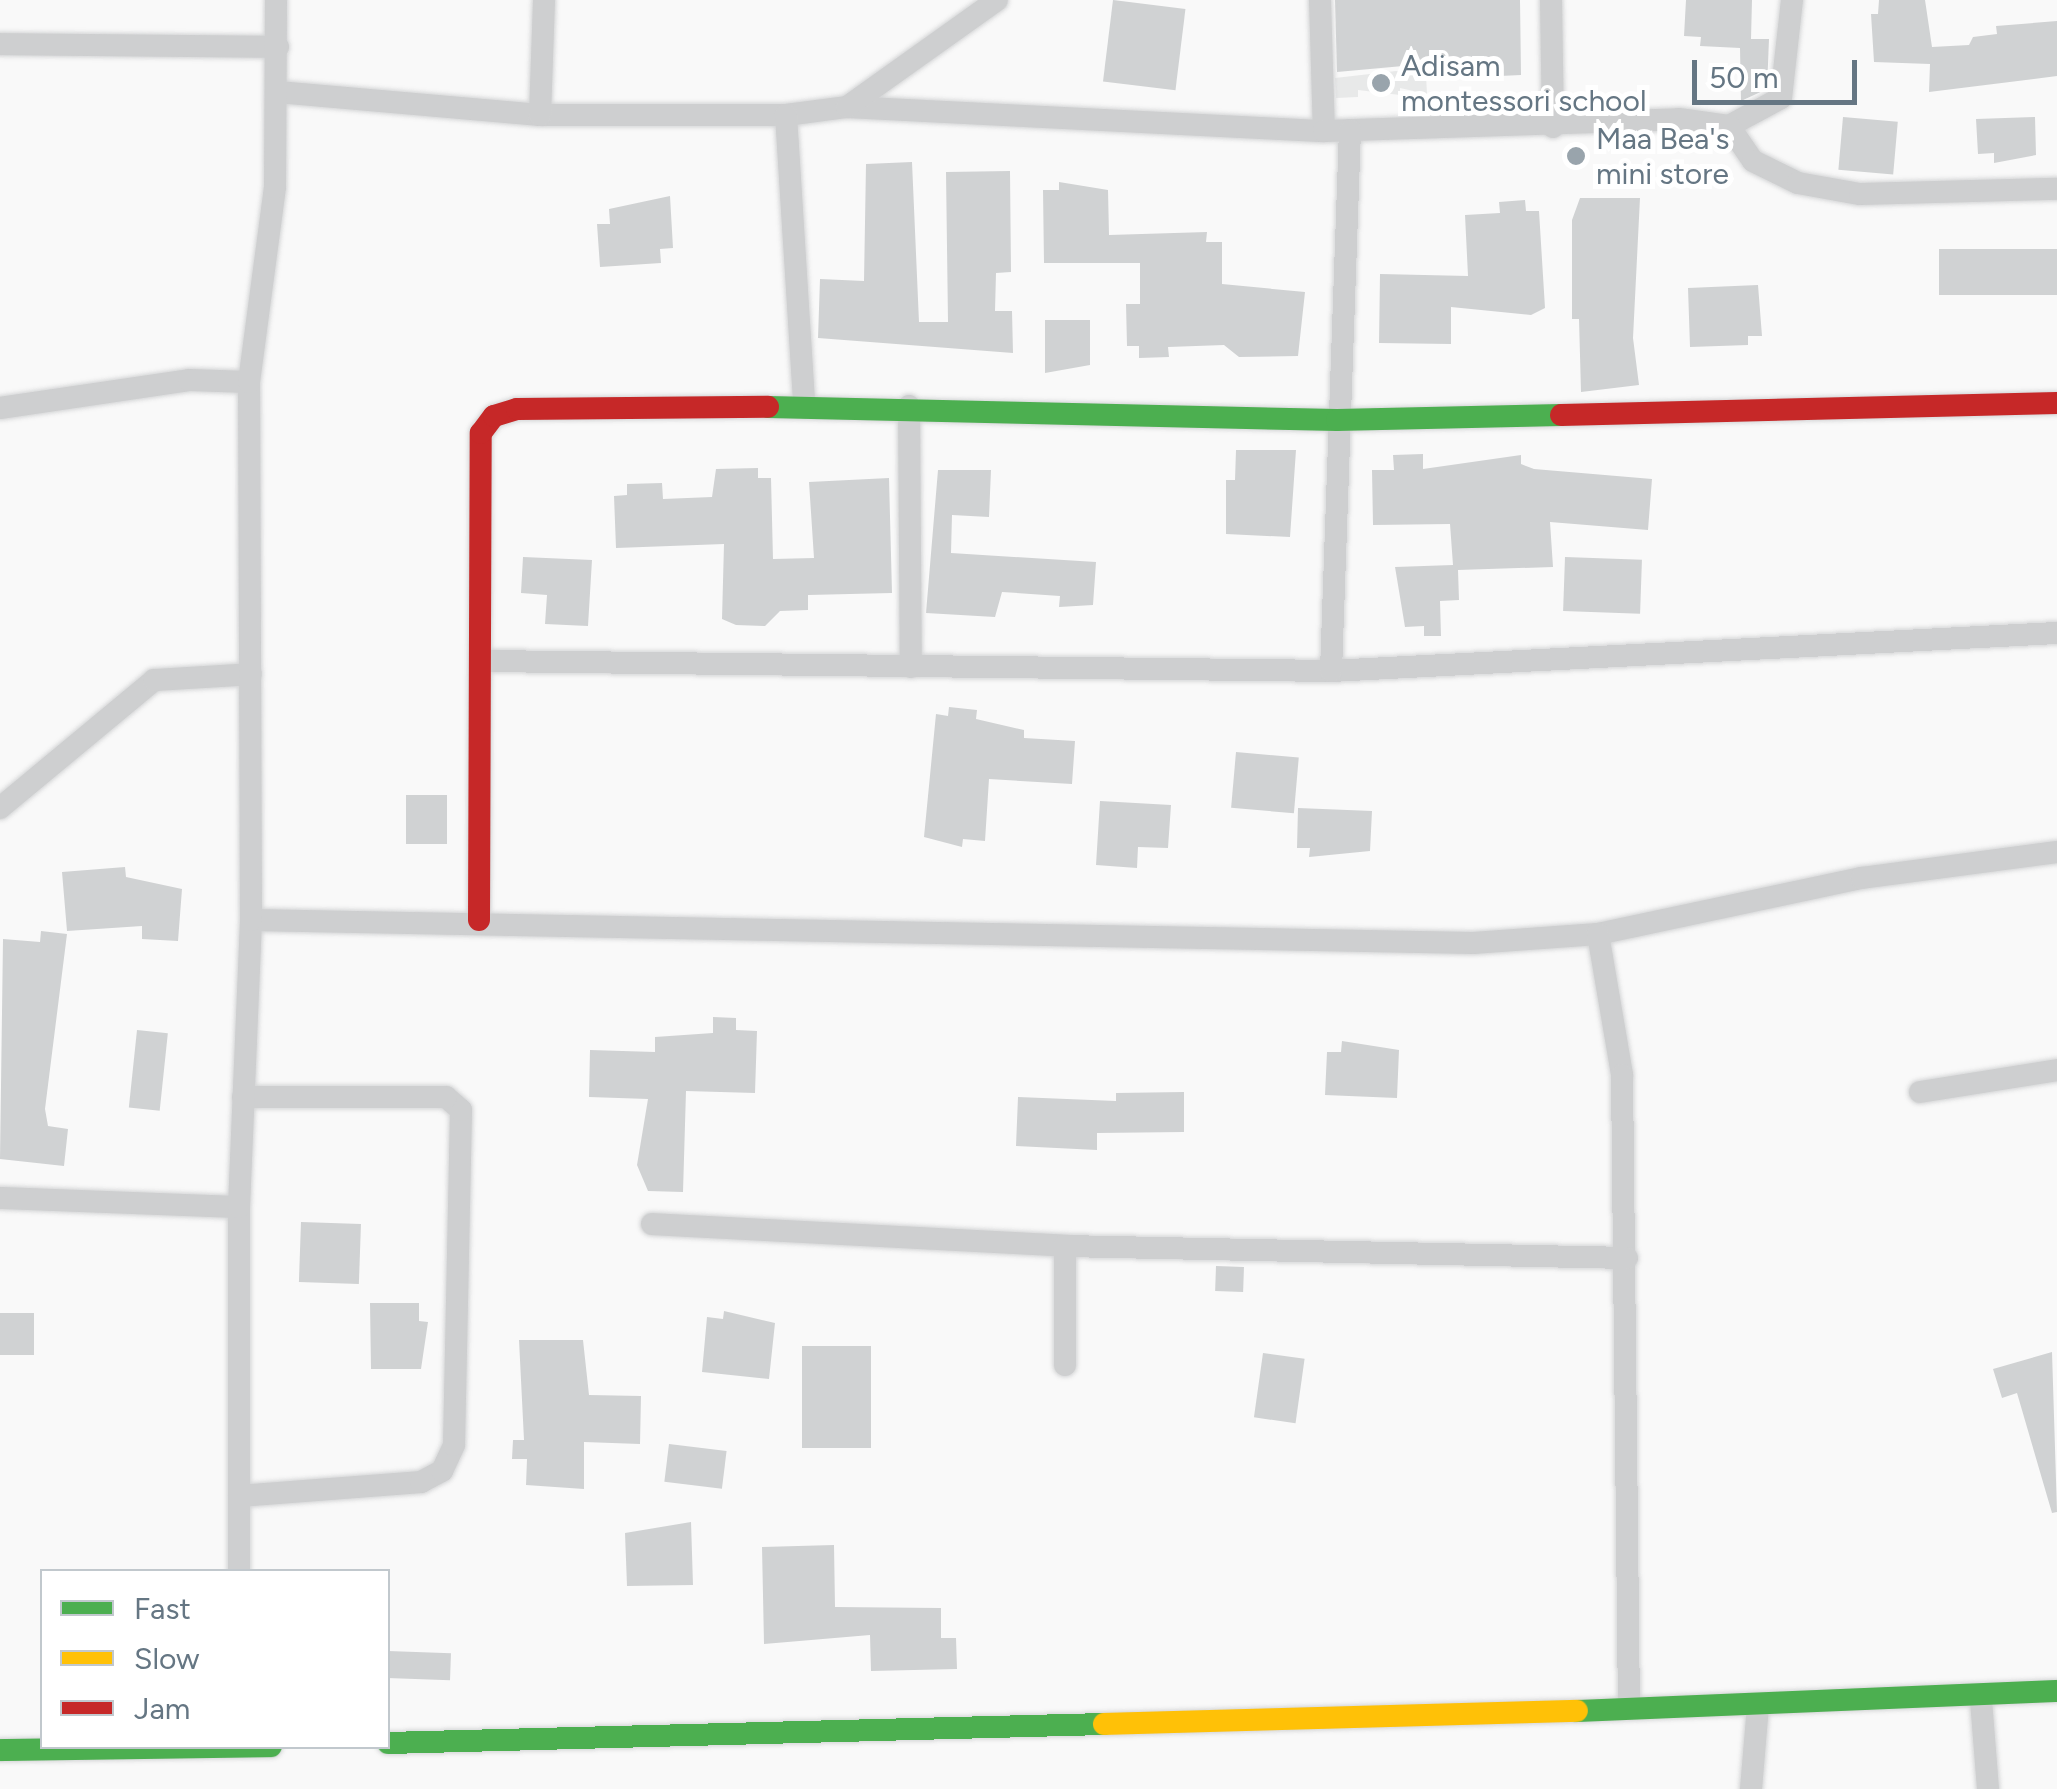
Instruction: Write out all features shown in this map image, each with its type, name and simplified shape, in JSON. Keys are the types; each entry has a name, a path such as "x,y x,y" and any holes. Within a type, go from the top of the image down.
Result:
{"street":[{"path":"238,1569 239,1208 251,920 249,382 275,186 276,0"},
{"path":"540,115 544,0"},
{"path":"846,107 997,0"},
{"path":"1320,0 1324,130"},
{"path":"1551,0 1552,127"},
{"path":"278,92 540,115 786,115 846,107 1324,130 1552,127 1679,119 1729,126 1781,98 1792,0"},
{"path":"0,44 278,47"},
{"path":"786,115 804,405"},
{"path":"1729,126 1753,161 1798,184 1860,194 2057,189"},
{"path":"1332,671 1350,130"},
{"path":"0,408 189,380 249,382"},
{"path":"479,920 482,433 494,416 517,408 909,406 1338,420 2057,403"},
{"path":"909,406 911,667"},
{"path":"482,661 1332,671 2057,633"},
{"path":"0,808 154,680 251,674"},
{"path":"251,920 479,920 1474,943 1598,934 1862,878 2057,852"},
{"path":"1598,934 1622,1075 1629,1707"},
{"path":"1920,1092 2057,1070"},
{"path":"239,1496 421,1482 442,1470 454,1444 462,1110 446,1098 243,1096"},
{"path":"0,1198 239,1208"},
{"path":"652,1224 1065,1246 1626,1258"},
{"path":"1065,1246 1065,1365"},
{"path":"390,1743 1982,1700 2057,1692"},
{"path":"1982,1700 1988,1789"},
{"path":"1751,1789 1758,1706"},
{"path":"0,1750 79,1749"}],"shaded area":[{"name":"Adisam montessori school","path":"1396,71 1426,75 1427,94 1400,88 1400,95 1358,90 1358,97 1336,98 1335,78"}],"building":[{"path":"1113,0 1185,9 1175,90 1103,81"},
{"path":"1335,0 1520,0 1521,75 1457,78 1403,66 1337,72"},
{"path":"1686,0 1752,0 1751,39 1769,39 1767,89 1741,101 1740,48 1700,46 1701,37 1684,36"},
{"path":"1879,0 1925,0 1932,47 1969,45 1973,37 1997,34 1996,26 2057,21 2057,76 1929,92 1930,64 1874,62 1871,14 1878,14"},
{"path":"1843,117 1898,122 1893,175 1838,170"},
{"path":"2035,117 2036,155 1994,163 1994,153 1978,154 1976,119"},
{"path":"912,162 919,322 948,322 946,172 1010,171 1011,272 996,273 995,311 1012,311 1013,353 818,338 820,279 864,281 866,164"},
{"path":"1059,182 1108,190 1109,235 1207,232 1206,242 1222,242 1222,284 1305,292 1298,356 1239,357 1224,345 1168,347 1169,357 1139,358 1139,346 1127,346 1126,304 1140,304 1140,263 1044,263 1043,190 1059,190"},
{"path":"670,196 673,248 660,249 661,263 600,267 597,224 610,224 609,209"},
{"path":"1580,198 1640,198 1633,338 1639,385 1581,392 1579,319 1572,319 1572,220"},
{"path":"1525,200 1526,211 1539,211 1545,308 1531,315 1451,307 1451,344 1379,343 1380,274 1468,276 1465,215 1500,213 1499,202"},
{"path":"1939,249 2057,249 2057,295 1939,295"},
{"path":"1758,285 1762,336 1748,336 1748,345 1690,347 1688,288"},
{"path":"1045,320 1090,320 1090,365 1045,373"},
{"path":"1236,450 1296,450 1290,537 1226,534 1226,480 1235,480"},
{"path":"1423,454 1423,469 1521,455 1521,464 1534,469 1652,479 1648,530 1550,522 1553,567 1458,570 1459,600 1440,601 1441,636 1424,636 1424,626 1405,627 1395,567 1453,565 1450,524 1373,525 1372,470 1394,470 1393,455"},
{"path":"758,468 758,478 771,478 773,559 814,558 809,482 889,478 892,593 808,595 808,610 780,611 765,626 736,625 722,619 724,544 616,548 614,496 627,495 627,484 662,483 663,499 712,497 716,469"},
{"path":"938,470 991,470 989,517 952,515 951,553 1096,562 1093,605 1059,607 1060,596 1002,592 995,617 926,613"},
{"path":"523,557 592,560 588,626 545,624 547,595 521,593"},
{"path":"1565,557 1642,560 1640,614 1563,611"},
{"path":"949,707 977,710 976,719 1024,730 1024,738 1075,741 1072,784 989,779 985,841 963,839 962,847 924,837 936,714 948,716"},
{"path":"1236,752 1299,757 1294,813 1231,808"},
{"path":"406,795 447,795 447,844 406,844"},
{"path":"1100,801 1171,805 1168,848 1138,847 1137,868 1096,865"},
{"path":"1298,808 1372,811 1370,851 1309,857 1310,848 1297,848"},
{"path":"125,867 126,877 182,889 178,941 142,939 142,926 67,931 62,872"},
{"path":"41,931 67,934 45,1109 48,1126 68,1129 64,1166 0,1159 3,939 40,942"},
{"path":"713,1017 736,1018 736,1030 757,1031 755,1093 686,1091 683,1192 648,1191 637,1165 648,1099 589,1097 590,1050 655,1052 655,1037 713,1033"},
{"path":"137,1030 168,1033 160,1111 129,1108"},
{"path":"1342,1041 1399,1050 1397,1098 1325,1095 1327,1052 1341,1052"},
{"path":"1184,1092 1184,1132 1097,1133 1097,1150 1016,1146 1018,1097 1116,1101 1116,1093"},
{"path":"301,1222 361,1224 359,1284 299,1282"},
{"path":"1216,1266 1244,1267 1243,1292 1215,1291"},
{"path":"370,1303 419,1303 419,1321 428,1322 421,1369 371,1369"},
{"path":"724,1311 775,1323 769,1379 702,1372 707,1317 723,1319"},
{"path":"0,1313 34,1313 34,1355 0,1355"},
{"path":"519,1340 583,1340 589,1395 641,1396 640,1444 584,1442 584,1489 526,1485 527,1459 512,1459 513,1440 524,1440"},
{"path":"802,1346 871,1346 871,1448 802,1448"},
{"path":"2052,1352 2057,1512 2052,1513 2017,1393 2002,1398 1993,1369"},
{"path":"1263,1353 1305,1359 1296,1423 1254,1417"},
{"path":"669,1444 727,1451 722,1489 664,1482"},
{"path":"691,1522 693,1585 627,1586 625,1533"},
{"path":"834,1545 835,1607 941,1608 941,1638 956,1638 957,1669 871,1671 870,1635 764,1644 762,1547"},
{"path":"390,1651 451,1653 450,1680 390,1678"}],"traffic: fast":[{"path":"768,407 1337,420 1561,415"},
{"path":"1577,1711 2057,1691"},
{"path":"390,1743 1104,1724"},
{"path":"0,1750 68,1749"}],"traffic: slow":[{"path":"1104,1724 1577,1711"}],"traffic: jam":[{"path":"1561,415 2057,403"},
{"path":"479,920 481,433 494,416 517,409 768,407"}],"place":[{"name":"Adisam montessori school","path":"1381,83"},
{"name":"Maa Bea's mini store","path":"1576,156"}]}
